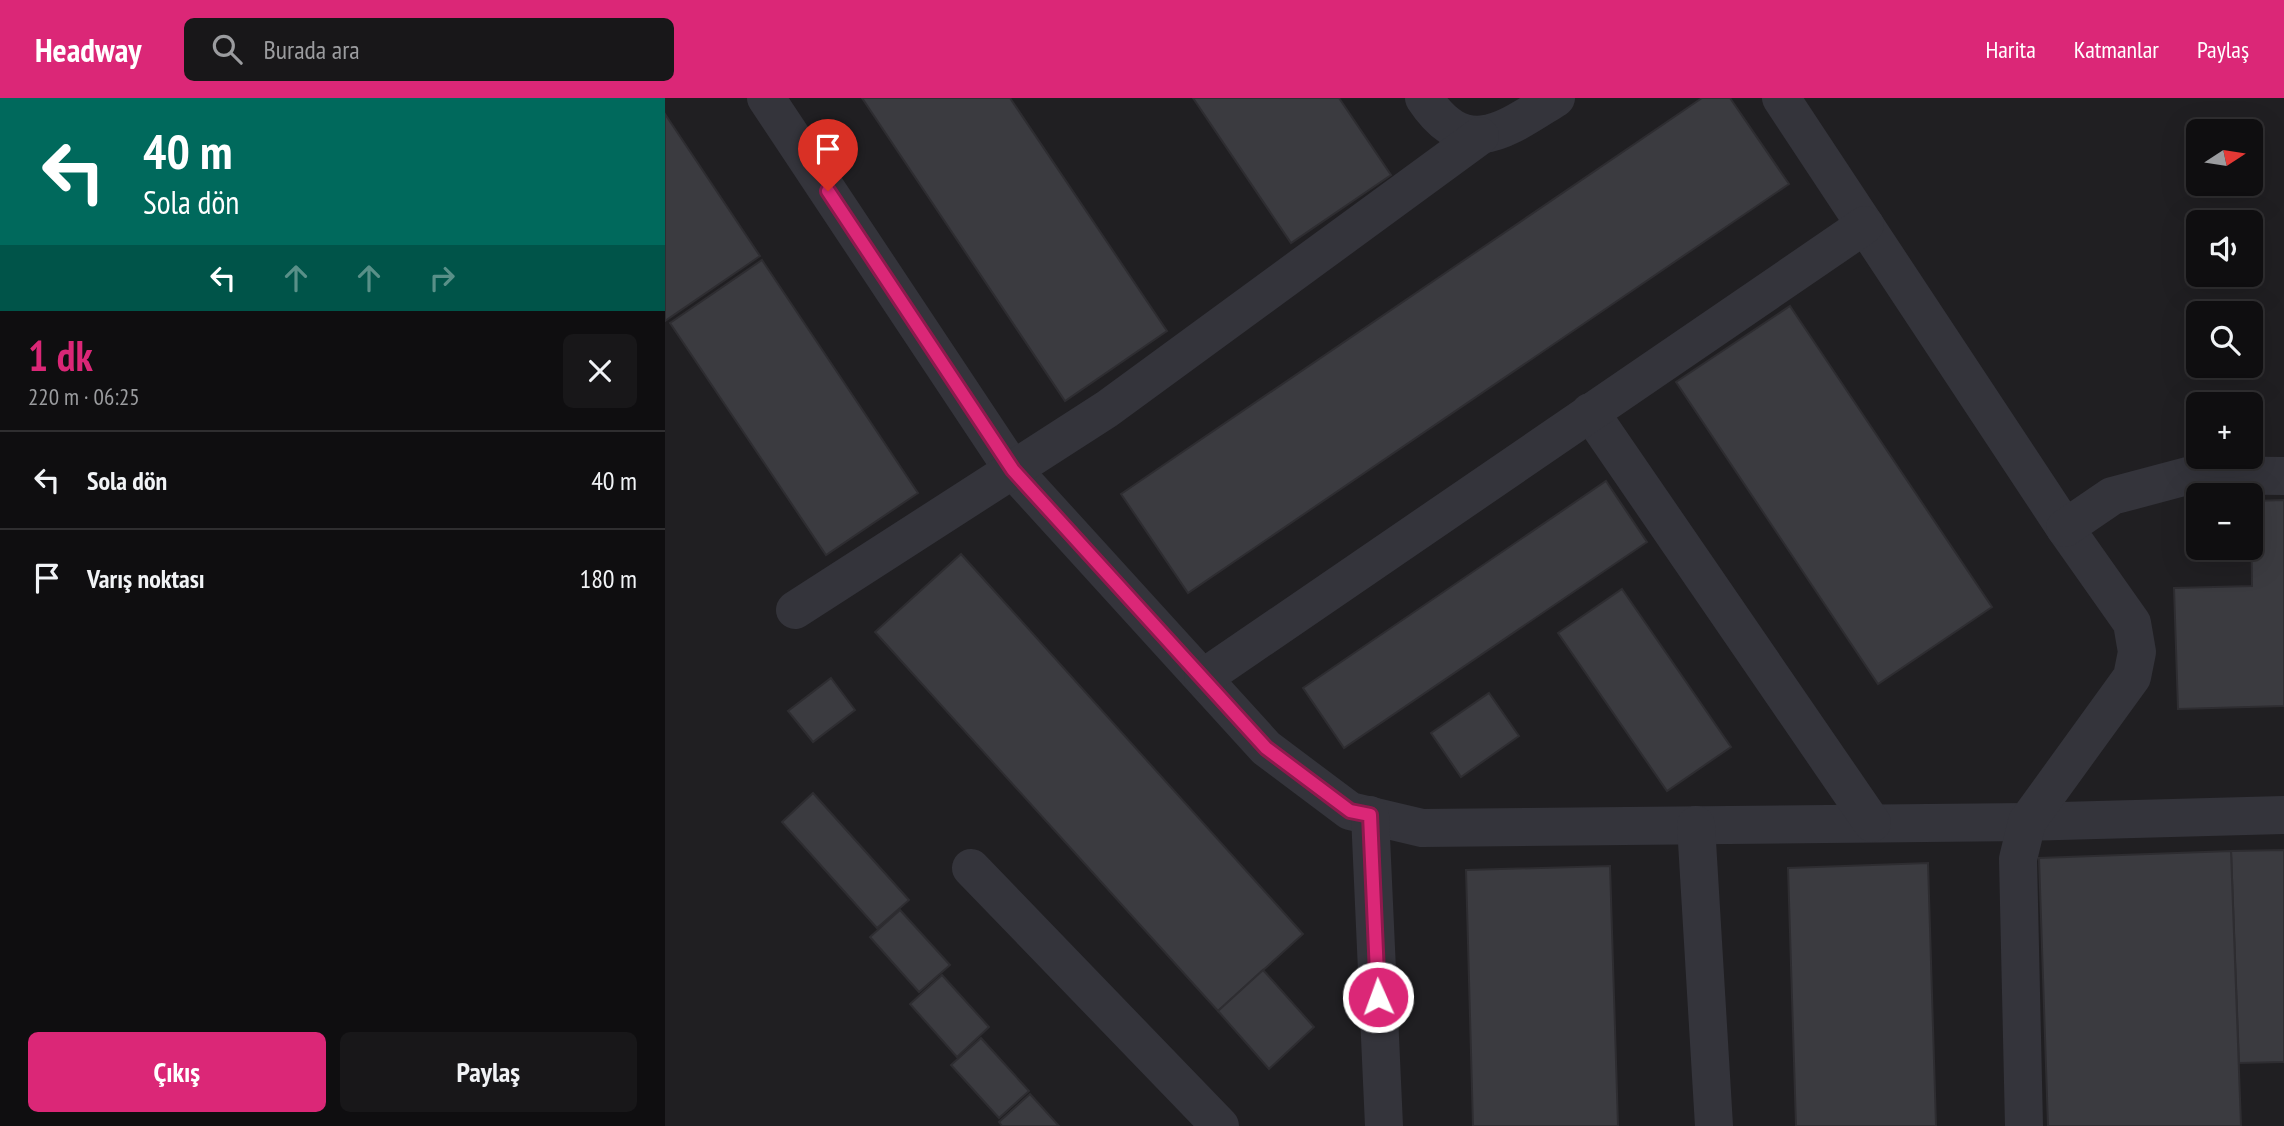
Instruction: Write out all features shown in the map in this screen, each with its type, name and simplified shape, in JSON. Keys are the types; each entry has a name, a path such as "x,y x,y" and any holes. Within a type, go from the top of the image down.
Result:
{"lane":[{"path":"766,98 1013,470 1266,748 1350,811 1422,828 2027,822 2284,815"},
{"path":"1424,98 1432,110 1459,132 1480,136"},
{"path":"795,610 1107,409 1480,136 1511,127 1556,98"},
{"path":"1781,98 2065,528 2132,623 2137,652 2132,677 2027,822 2018,859 2024,1126"},
{"path":"1203,678 1865,225"},
{"path":"1590,412 1872,823"},
{"path":"2065,528 2112,496 2191,475 2284,476"},
{"path":"1370,815 1384,1126"},
{"path":"1696,825 1714,1126"},
{"path":"971,868 1220,1126"}],"shaded area":[{"path":"665,98 2284,98 2284,1126 665,1126"}],"building":[{"path":"862,98 1010,98 1167,331 1065,401"},
{"path":"1193,98 1339,98 1391,175 1291,243"},
{"path":"1702,98 1730,98 1789,184 1188,593 1121,494"},
{"path":"665,114 760,256 665,321"},
{"path":"762,260 918,493 826,555 670,323"},
{"path":"1790,306 1992,607 1878,684 1676,382"},
{"path":"1606,481 1647,542 1344,748 1303,688"},
{"path":"2284,500 2284,706 2178,709 2174,588 2252,586 2252,560 2263,560 2263,501"},
{"path":"961,554 1303,934 1218,1011 875,632"},
{"path":"1622,589 1731,747 1667,791 1558,633"},
{"path":"831,678 855,710 813,742 788,711"},
{"path":"1489,693 1519,736 1461,777 1431,733"},
{"path":"813,793 909,900 877,928 782,822"},
{"path":"2284,850 2284,1062 2239,1063 2231,851"},
{"path":"2231,851 2241,1126 2048,1126 2039,858"},
{"path":"1928,863 1936,1126 1796,1126 1788,868"},
{"path":"1610,866 1618,1126 1473,1126 1466,870"},
{"path":"900,910 950,965 919,992 870,937"},
{"path":"1263,970 1314,1027 1269,1069 1218,1011"},
{"path":"942,975 989,1027 957,1057 910,1004"},
{"path":"981,1038 1029,1091 999,1118 951,1065"},
{"path":"1030,1094 1059,1126 1002,1126 999,1122"}],"route":[{"path":"828,191 1013,470 1266,748 1350,811 1370,815 1378,997"}]}
